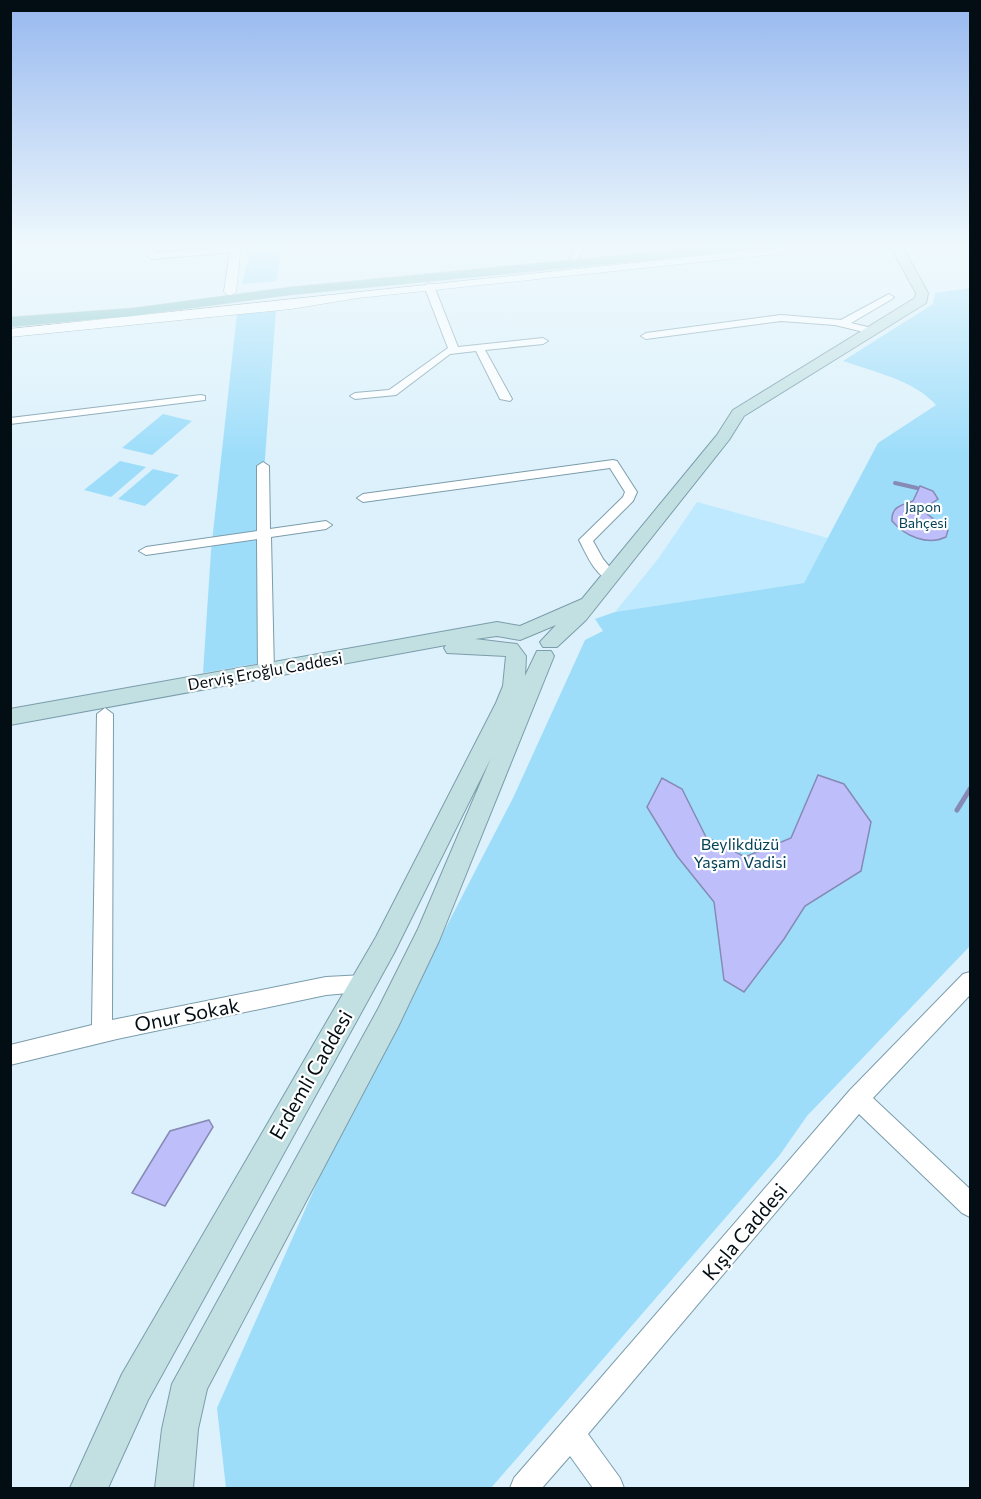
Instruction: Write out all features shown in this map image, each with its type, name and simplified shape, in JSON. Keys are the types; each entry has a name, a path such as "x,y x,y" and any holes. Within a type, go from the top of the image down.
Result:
{"main road":[{"path":"10,322 74,316"},
{"path":"174,1488 180,1428 190,1384 388,1018 430,933 528,644 579,615 591,596 610,576 723,437 738,413 895,316"},
{"name":"Derviş Eroğlu Caddesi","path":"10,731 105,707 266,678 471,646 528,644"},
{"name":"Erdemli Caddesi","path":"89,1488 135,1387 282,1123 364,984 507,703 528,644"},
{"name":"Derviş Eroğlu Caddesi","path":"10,717 105,707"}],"street":[{"path":"10,333 186,316"},
{"path":"441,316 454,350"},
{"path":"840,326 857,316"},
{"path":"646,336 781,318 836,322 840,326 872,331"},
{"path":"355,396 392,393 447,351 543,341"},
{"path":"479,348 506,399"},
{"path":"10,421 201,398"},
{"path":"363,498 613,464 631,492 629,498 586,540 597,561 610,576"},
{"path":"263,466 266,678"},
{"path":"146,551 326,525"},
{"path":"102,1032 105,707"},
{"name":"Kışla Caddesi","path":"524,1488 572,1436 858,1098 970,981"},
{"name":"Onur Sokak","path":"10,1055 102,1032 326,986 364,984"},
{"path":"858,1098 970,1205"},
{"path":"572,1436 610,1488"}],"shaded area":[{"path":"920,486 933,491 938,499 922,510 948,530 946,537 939,540 917,538 903,531 892,521 895,510 913,501"},
{"path":"697,502 828,538 804,583 615,612 658,559"},
{"path":"818,775 844,784 871,822 861,871 805,906 784,939 744,992 724,980 714,902 677,856 647,807 662,778 682,789 706,837 745,857 791,838"},
{"path":"209,1120 213,1127 165,1206 132,1193 170,1131"}],"green space":[{"path":"237,316 276,316 263,485 261,663 203,673 211,551"},
{"name":"Beylikdüzü Yaşam Vadisi","path":"914,316 970,316 970,946 807,1116 779,1156 491,1488 226,1488 217,1408 336,1140 513,798 585,640 603,631 595,619 615,612 804,583 878,443 936,405 927,396 905,383 843,361"},
{"path":"163,414 192,421 152,455 122,448"},
{"path":"120,461 146,467 111,497 84,490"},
{"path":"153,469 179,475 145,506 118,499"}],"waterway":[{"path":"895,483 917,488"},
{"path":"957,810 970,789"}],"park label":[{"name":"Japon Bahçesi","path":"923,516"}]}
